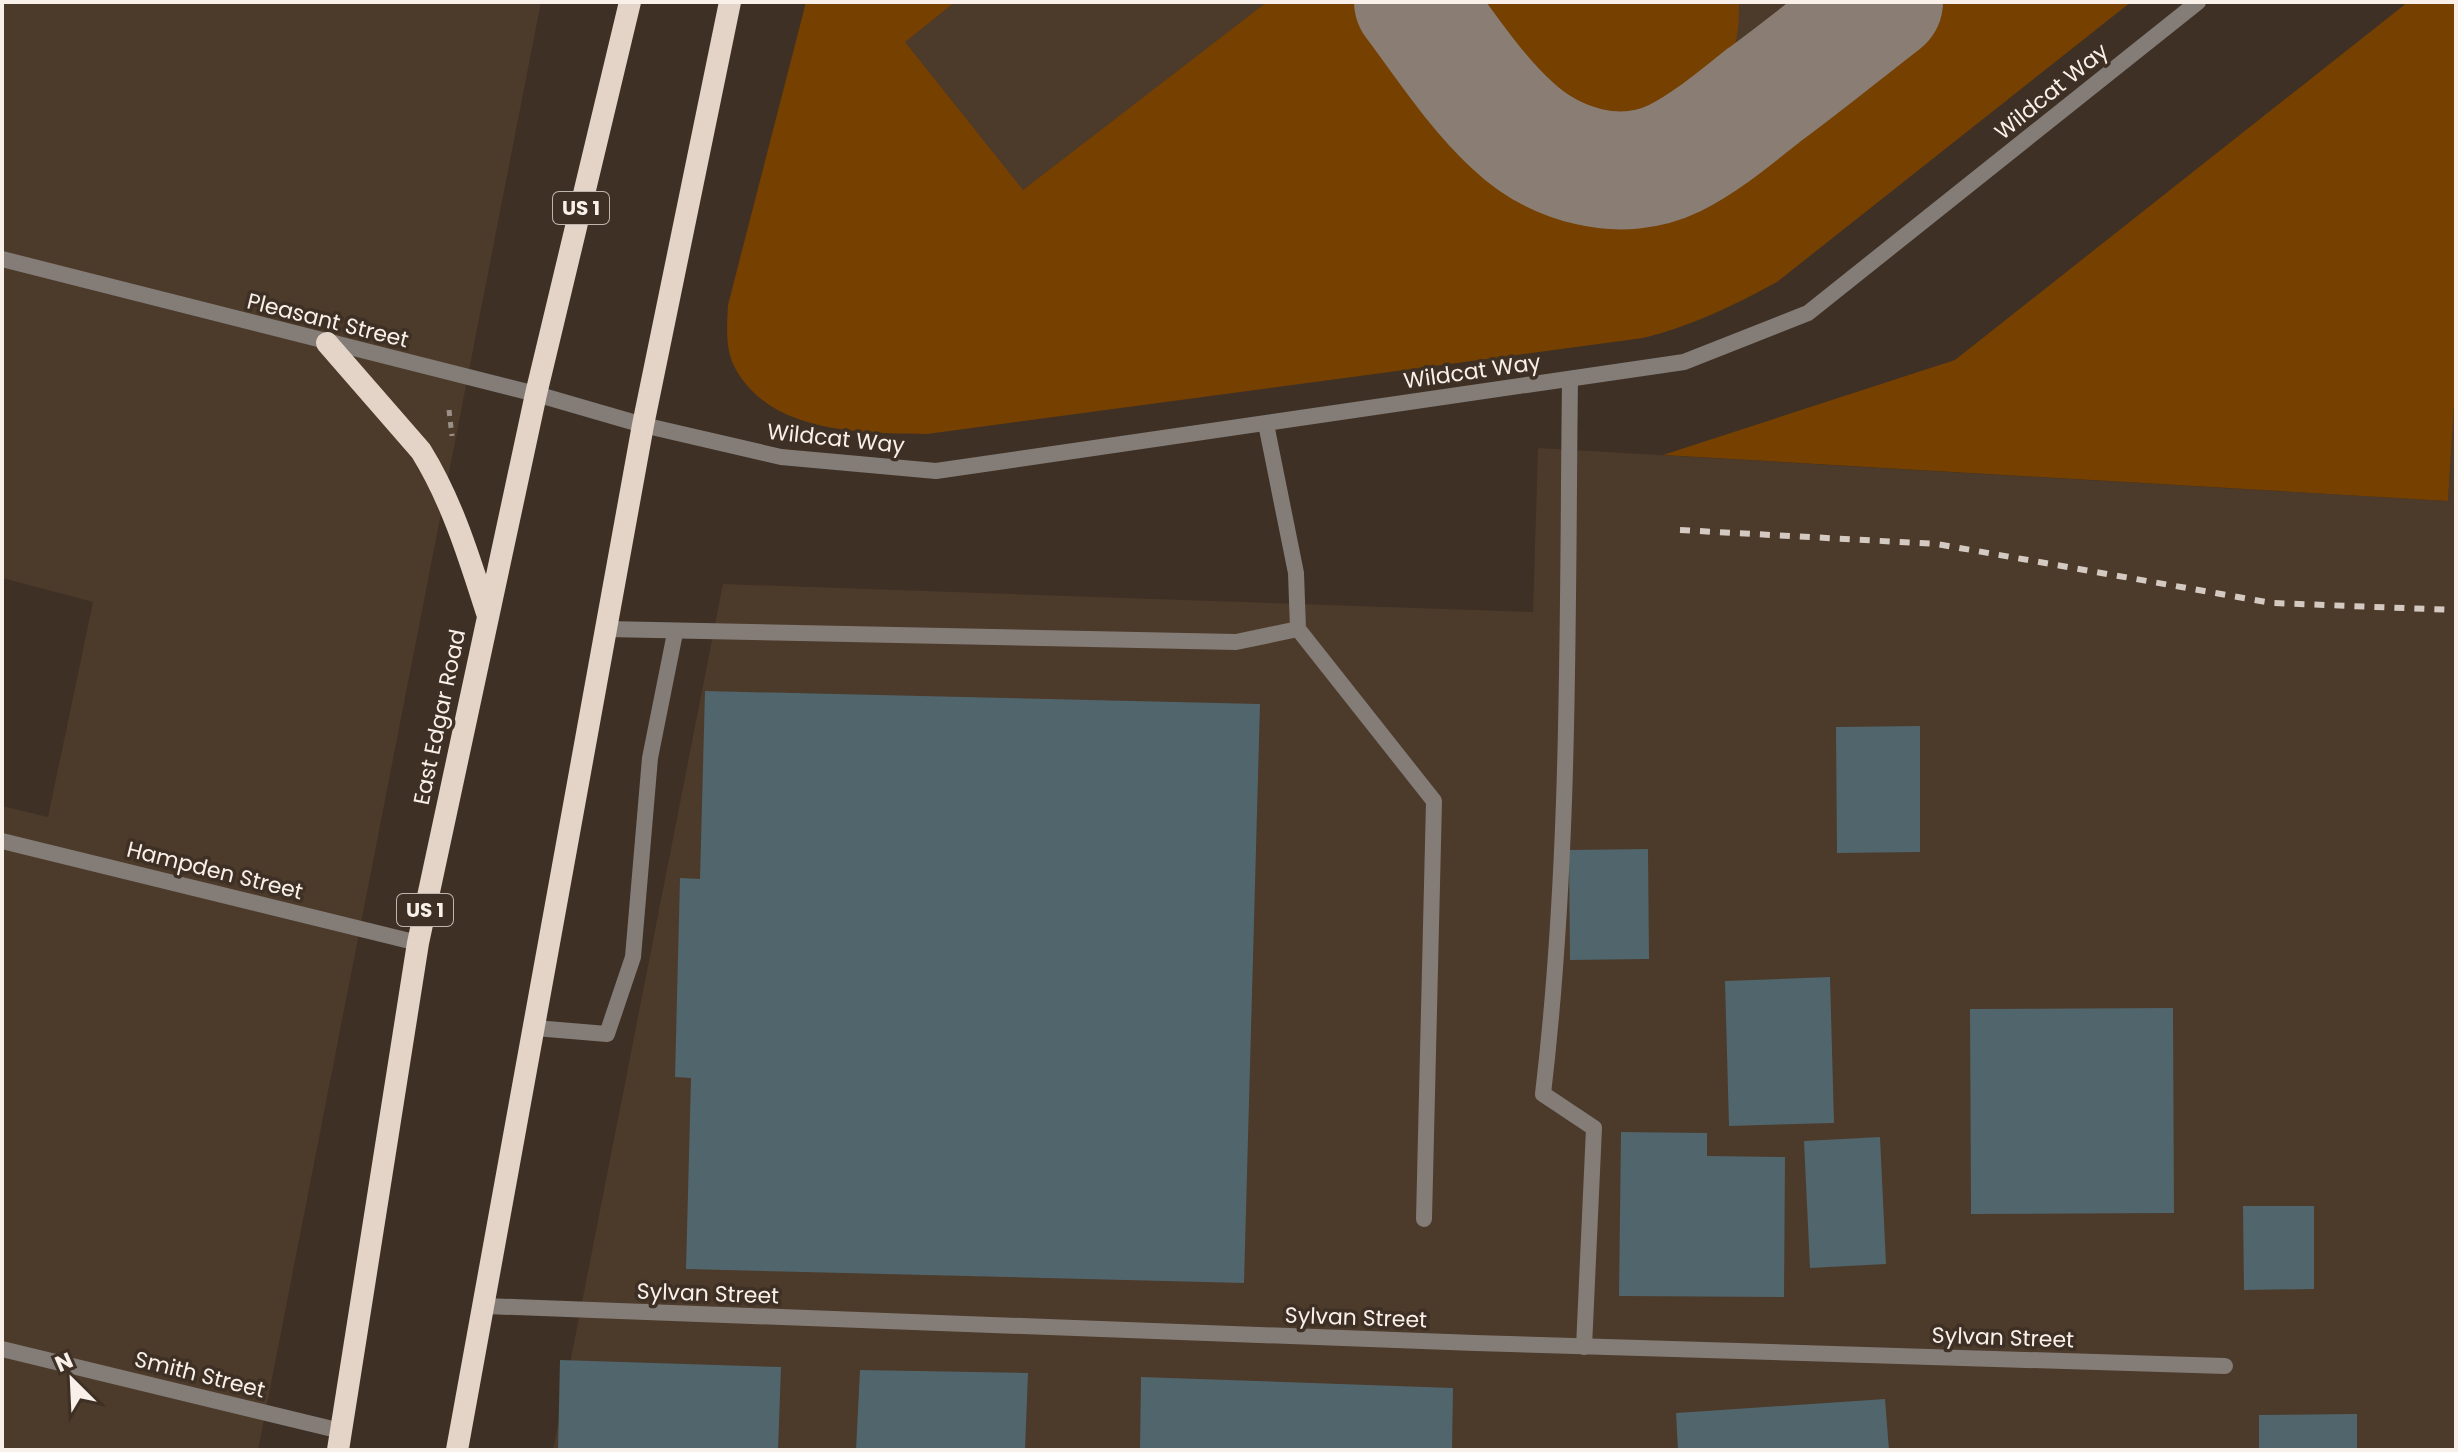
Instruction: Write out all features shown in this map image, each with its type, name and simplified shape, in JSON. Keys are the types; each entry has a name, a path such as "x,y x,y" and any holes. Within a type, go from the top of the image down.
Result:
{"highway":[{"name":"East Edgar Road","path":"340,1441 418,943 536,394 630,2"},
{"path":"457,1450 643,425 730,2"},
{"path":"327,343 421,451 432,469 460,530 487,613"}],"street":[{"name":"Wildcat Way","path":"643,425 781,457 936,471 1684,362 1808,313 2198,2"},
{"name":"Pleasant Street","path":"2,259 536,394 643,425"},
{"path":"1570,379 1569,685 1550,1034 1543,1094 1594,1128 1584,1347"},
{"path":"1266,424 1296,573 1298,629 1434,801 1424,1219"},
{"path":"606,629 675,633 1236,642 1298,629"},
{"path":"535,1028 607,1034 633,957 650,758 675,633"},
{"name":"Hampden Street","path":"2,841 418,943"},
{"name":"Sylvan Street","path":"485,1306 1584,1347 2225,1366"},
{"name":"Smith Street","path":"2,1349 340,1441"}],"shaded area":[{"path":"2,2 541,2 258,1450 2,1450 2,806 48,817 93,602 2,578"},
{"path":"806,2 955,2 905,42 1023,190 1267,2 1365,2 1438,97 1476,140 1516,175 1560,199 1609,208 1664,199 1728,169 1940,2 2131,2 1777,282 1678,328 1643,338 927,434 846,430 793,417 770,405 750,388 731,359 727,336 728,305"},
{"path":"823,2 2095,2 1755,271 1072,390"},
{"path":"1460,2 1739,2 1735,45 1724,70 1706,92 1660,121 1634,128 1607,129 1580,125 1542,105 1516,78"},
{"path":"2408,2 2456,2 2456,372 2448,501 1663,455 1955,360"},
{"path":"2456,372 2456,1450 553,1450 723,584 1533,612 1538,448 2448,501"}],"building":[{"path":"705,691 1260,704 1244,1283 686,1269 691,1078 675,1077 680,878 700,879"},
{"path":"1920,726 1920,852 1837,853 1836,727"},
{"path":"1648,849 1649,959 1570,960 1569,850"},
{"path":"1830,977 1834,1123 1729,1126 1725,981"},
{"path":"2173,1008 2174,1213 1971,1214 1970,1009"},
{"path":"1621,1132 1707,1133 1707,1156 1785,1157 1784,1297 1619,1296"},
{"path":"1880,1137 1886,1264 1810,1268 1804,1141"},
{"path":"2243,1206 2314,1206 2314,1289 2244,1290"},
{"path":"560,1360 781,1367 778,1450 558,1450"},
{"path":"860,1370 1028,1373 1025,1450 856,1450"},
{"path":"1141,1377 1453,1388 1452,1450 1140,1450"},
{"path":"1885,1399 1889,1450 1678,1450 1676,1413"},
{"path":"2357,1414 2357,1450 2259,1450 2259,1415"}],"taxiway":[{"path":"1413,2 1472,82 1512,125 1547,151 1589,167 1610,170 1654,166 1698,144 1884,2"}],"railway":[{"path":"1680,530 1937,544 2272,603 2456,610"}]}
